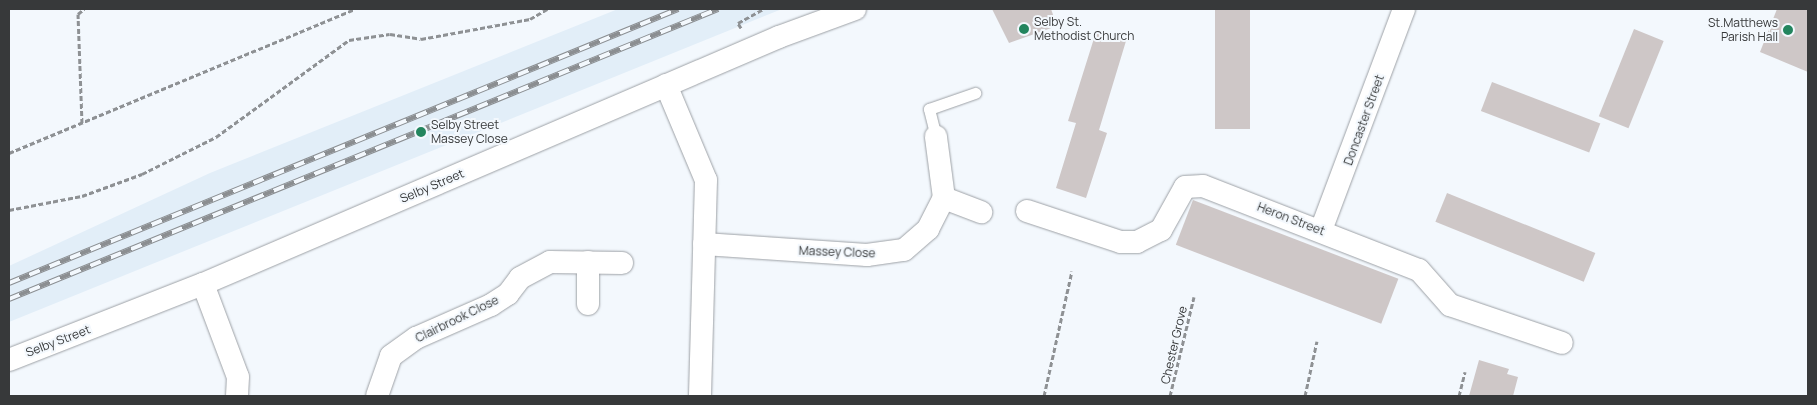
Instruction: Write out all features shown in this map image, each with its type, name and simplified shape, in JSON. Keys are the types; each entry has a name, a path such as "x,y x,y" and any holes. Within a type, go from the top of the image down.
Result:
{"street":[{"name":"Selby Street","path":"9,360 203,284 666,85 855,9"},
{"name":"Doncaster Street","path":"1321,230 1404,9"},
{"path":"666,85 706,180 700,396"},
{"path":"936,137 944,198 981,212"},
{"name":"Heron Street","path":"1028,211 1121,242 1137,242 1161,230 1179,195 1193,185 1321,230 1419,270 1450,305 1562,343"},
{"name":"Massey Close","path":"704,244 867,255 904,250 928,229 944,198"},
{"name":"Clairbrook Close","path":"377,396 391,356 416,338 491,305 508,294 520,278 550,262 622,263"},
{"path":"588,262 588,304"},
{"path":"203,284 238,377 237,396"}],"lane":[{"path":"936,137 930,109 975,93"}],"path":[{"path":"82,123 78,14 84,9"},
{"path":"9,153 355,9"},
{"path":"9,210 82,196 142,174 216,137 349,40 390,34 421,39 530,19 547,9"},
{"path":"1044,396 1072,272"},
{"name":"Chester Grove","path":"1170,396 1194,297"},
{"path":"1305,396 1317,341"},
{"path":"1459,396 1465,372"}],"shaded area":[{"path":"618,9 782,9 9,322 9,266 210,173"}],"building":[{"name":"Selby St. Methodist Church","path":"992,9 1051,9 1057,26 1009,43"},
{"path":"1215,9 1250,9 1250,129 1215,129"},
{"name":"St.Matthews Parish Hall","path":"1777,9 1808,9 1808,72 1760,52"},
{"path":"1634,29 1664,41 1628,128 1599,116"},
{"path":"1096,32 1126,41 1099,130 1107,133 1086,198 1056,188 1076,123 1068,121"},
{"path":"1492,82 1600,124 1589,153 1481,111"},
{"path":"1447,193 1595,253 1584,282 1435,222"},
{"path":"1193,200 1398,279 1381,324 1176,245"},
{"path":"1479,360 1509,369 1507,374 1518,377 1513,396 1469,396"}],"railway":[{"path":"9,283 678,9"},
{"path":"9,299 718,9"}],"place":[{"name":"Selby St. Methodist Church","path":"1024,29"},
{"name":"St.Matthews Parish Hall","path":"1788,30"},
{"name":"Selby Street Massey Close","path":"421,132"}]}
